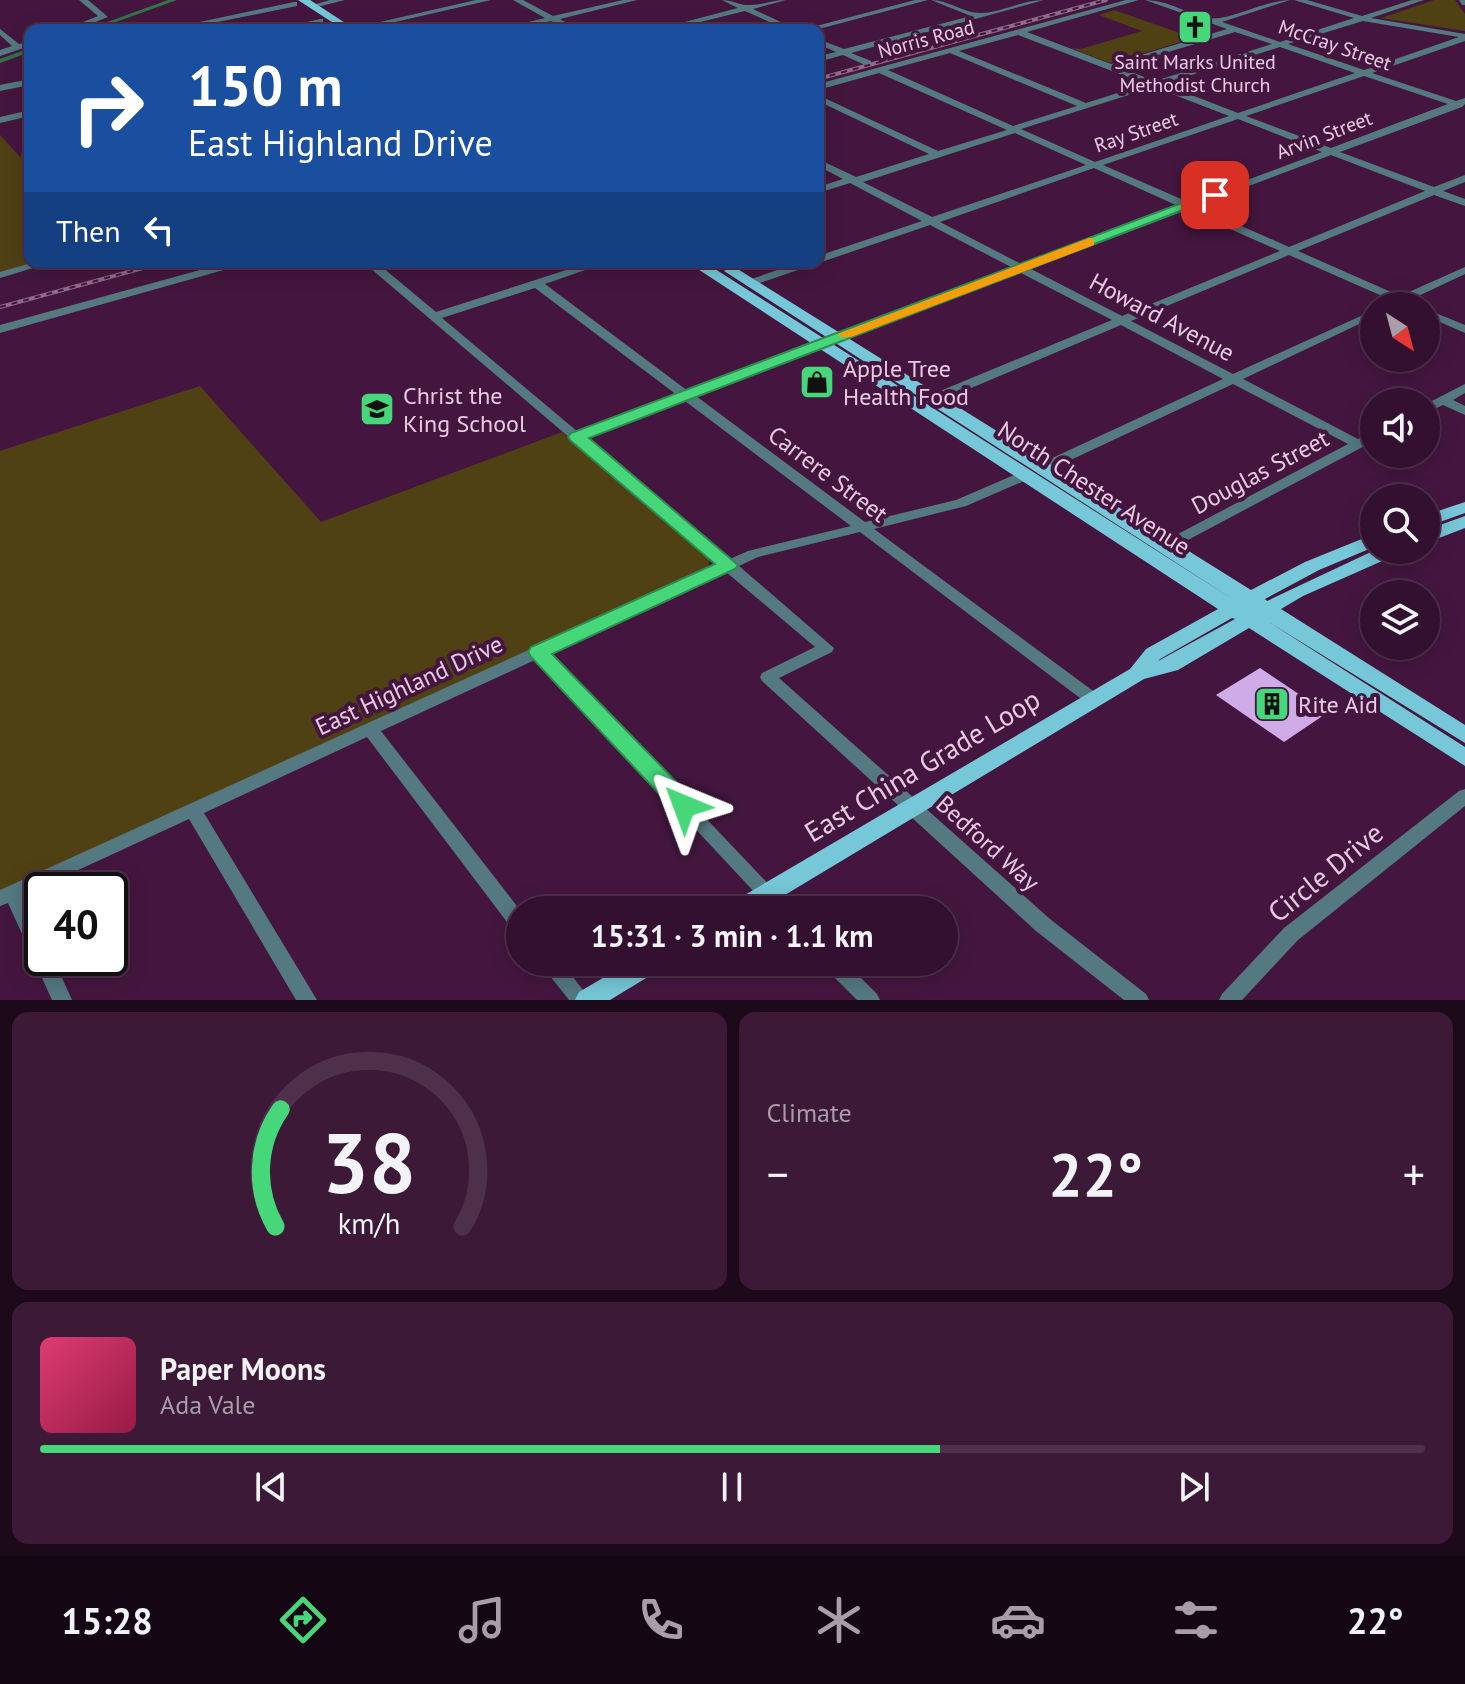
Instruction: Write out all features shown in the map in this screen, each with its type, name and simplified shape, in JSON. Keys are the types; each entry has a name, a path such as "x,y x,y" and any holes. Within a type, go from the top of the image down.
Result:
{"main road":[{"path":"303,4 325,24"},
{"path":"303,4 339,24"},
{"name":"North Chester Avenue","path":"704,268 933,399 1034,472 1249,609 1461,733"},
{"name":"North Chester Avenue","path":"726,268 992,453 1033,468 1034,472 1166,546 1352,685 1465,758"},
{"path":"1440,518 1460,514"},
{"path":"1440,528 1460,514"},
{"path":"1249,609 1312,566 1360,546"},
{"path":"1249,609 1360,563"},
{"name":"East China Grade Loop","path":"785,896 912,808 1137,674 1171,665 1249,609"},
{"path":"1352,685 1431,723 1461,733"},
{"path":"588,1000 628,976"}],"street":[{"path":"83,0 104,17 84,24"},
{"path":"198,24 341,0"},
{"path":"377,24 487,0"},
{"path":"517,0 564,24"},
{"path":"526,24 633,0"},
{"path":"726,0 780,24"},
{"path":"683,24 782,0"},
{"path":"824,25 924,0"},
{"path":"935,0 978,16"},
{"path":"824,57 1040,0"},
{"name":"Norris Road","path":"824,85 1135,0"},
{"name":"McCray Street","path":"1149,0 1462,104"},
{"path":"1212,22 1286,0"},
{"path":"1298,0 1362,18 1465,37"},
{"path":"824,188 938,155 1420,0"},
{"path":"306,24 320,21"},
{"path":"1110,67 1235,29"},
{"path":"0,31 17,47"},
{"path":"1019,32 1465,203"},
{"name":"Ray Street","path":"824,258 1465,37"},
{"path":"824,44 868,63"},
{"path":"0,53 24,45"},
{"path":"951,51 1086,106"},
{"path":"880,70 1382,292"},
{"path":"0,88 24,83"},
{"path":"824,101 938,155"},
{"name":"Arvin Street","path":"577,437 1021,267 1462,104"},
{"path":"0,120 24,114"},
{"name":"Howard Avenue","path":"824,165 1358,444"},
{"path":"933,399 1465,178"},
{"path":"0,275 25,268"},
{"path":"0,329 219,268"},
{"name":"Bedford Way","path":"376,268 826,648 768,677 1043,925 1139,1000"},
{"path":"436,316 583,268"},
{"path":"750,283 794,268"},
{"path":"1417,292 1465,270"},
{"name":"Carrere Street","path":"536,283 1094,700"},
{"path":"1440,318 1465,329"},
{"name":"East Highland Drive","path":"7,895 728,565 771,548 961,503 1360,319"},
{"path":"1440,402 1465,388"},
{"path":"1443,400 1465,411"},
{"name":"Douglas Street","path":"1166,546 1358,444"},
{"path":"539,652 770,896"},
{"path":"370,729 506,906"},
{"name":"Circle Drive","path":"1229,1000 1291,934 1465,796"},
{"path":"193,810 307,1000"},
{"path":"7,895 24,925"},
{"path":"51,976 62,1000"},
{"path":"561,976 581,1000"},
{"path":"846,976 870,1000"}],"shaded area":[{"path":"1434,0 1455,0 1465,14 1465,31 1381,18"},
{"path":"1114,10 1194,38 1110,63 1071,48 1081,49 1142,31 1099,15"},
{"path":"0,135 21,158 24,147 24,267 0,274"},
{"path":"200,386 321,522 562,432 710,559 707,569 42,872 24,872 24,880 0,891 0,451"}],"building":[{"name":"Rite Aid","path":"1260,668 1327,713 1284,742 1216,695"}],"waterway":[{"path":"105,24 174,0"},
{"path":"0,61 24,52"}],"railway":[{"path":"824,77 1106,0"},
{"path":"0,307 143,268"}],"slow traffic":[{"path":"845,334 1089,242"}],"place":[{"name":"Saint Marks United Methodist Church","path":"1195,27"},
{"name":"Apple Tree Health Food","path":"817,382"},
{"name":"Christ the King School","path":"377,409"},
{"name":"Rite Aid","path":"1272,704"}],"route":[{"path":"684,806 539,652 728,565 577,437 1215,195"}]}
